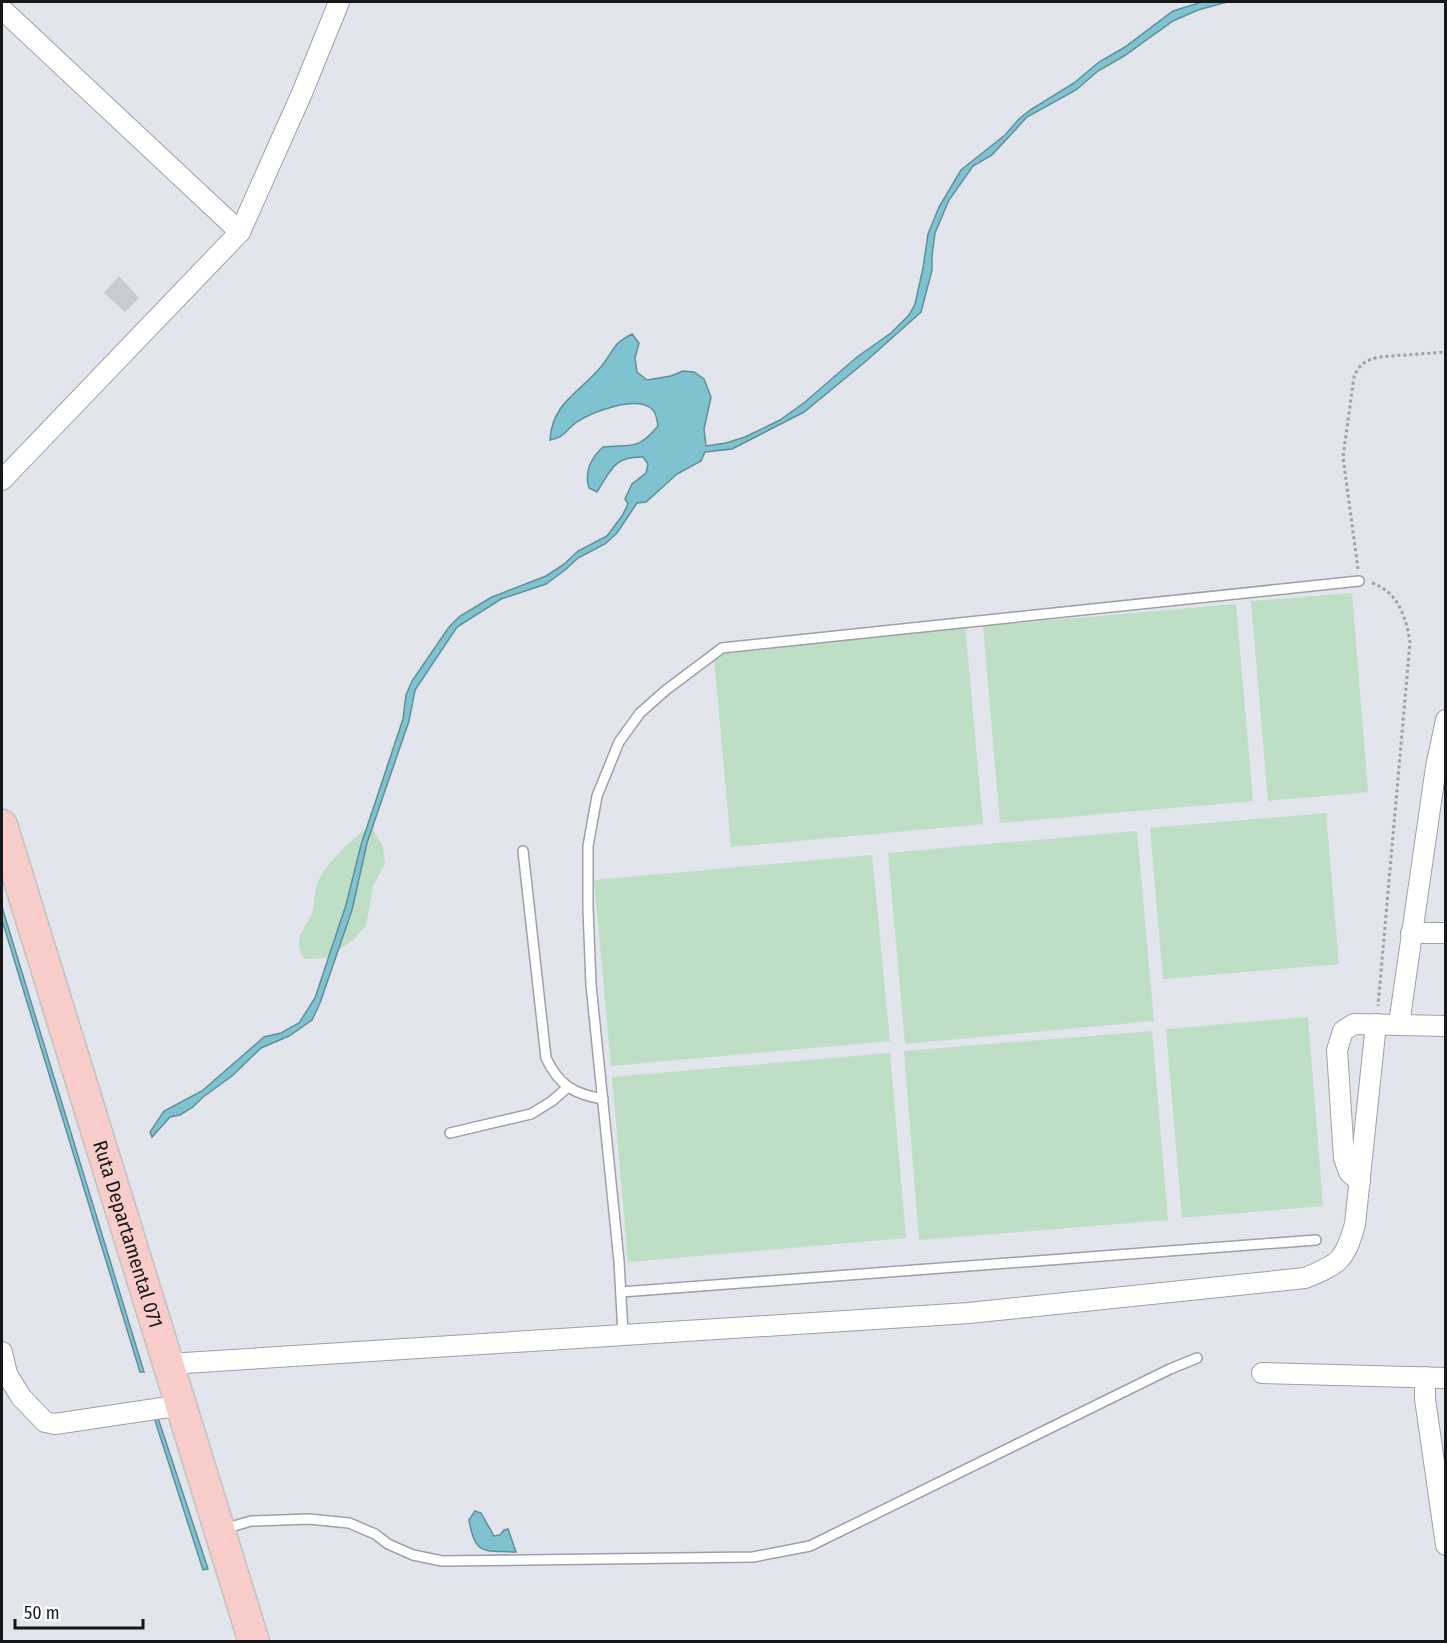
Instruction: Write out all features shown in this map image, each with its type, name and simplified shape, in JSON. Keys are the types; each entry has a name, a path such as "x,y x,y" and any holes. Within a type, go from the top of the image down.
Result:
{"main road":[{"name":"Ruta Departamental 071","path":"2,825 8,871 169,1364 254,1641"}],"street":[{"path":"2,480 240,232 302,93 339,2"},
{"path":"6,8 240,232"},
{"path":"1399,1024 1436,767 1446,720"},
{"path":"1411,933 1446,933"},
{"path":"1360,1182 1349,1172 1344,1158 1336,1050 1343,1031 1354,1024 1446,1026"},
{"path":"169,1364 969,1313 1305,1278 1332,1267 1348,1250 1355,1224 1377,1024"},
{"path":"2,1352 7,1374 21,1397 45,1422 55,1424 182,1405"},
{"path":"1262,1373 1446,1378"},
{"path":"1425,1377 1425,1399 1446,1545"}],"lane":[{"path":"623,1334 621,1292 591,985 588,846 597,796 619,742 640,713 666,690 722,648 1359,580"},
{"path":"523,851 546,1058 554,1075 568,1087 585,1096 603,1099"},
{"path":"450,1133 531,1113 552,1101 568,1087"},
{"path":"621,1292 1316,1240"},
{"path":"219,1530 251,1521 309,1519 349,1523 414,1555 442,1561 753,1557 810,1546 1170,1369 1197,1358"}],"path":[{"path":"1377,1024 1410,642 1400,606 1389,593 1375,583 1359,580 1343,457 1354,377 1359,366 1378,357 1446,352"}],"green space":[{"path":"1352,593 1368,792 1268,801 1251,601"},
{"path":"1236,604 1253,801 1000,823 983,626"},
{"path":"965,624 983,824 731,847 713,647"},
{"path":"1326,813 1339,964 1163,979 1150,828"},
{"path":"367,828 372,828 383,847 385,864 373,886 366,926 352,941 327,958 304,959 300,951 299,939 312,912 317,884 332,861"},
{"path":"1137,831 1154,1021 905,1044 888,853"},
{"path":"872,855 890,1041 611,1066 594,880"},
{"path":"1308,1017 1323,1206 1182,1218 1166,1029"},
{"path":"1152,1031 1168,1220 919,1240 904,1051"},
{"path":"890,1053 906,1238 628,1262 612,1077"}],"water":[{"path":"1202,2 1227,2 1198,10 1173,21 1124,56 1098,71 1076,90 1027,117 992,155 973,166 949,200 935,233 932,270 921,312 865,362 804,412 732,449 705,452 701,461 677,474 646,502 637,503 617,533 605,544 578,558 546,584 501,599 457,627 415,690 409,721 367,843 352,910 312,1020 289,1036 261,1048 232,1076 193,1107 180,1115 170,1117 152,1137 150,1132 164,1111 202,1091 264,1037 281,1033 299,1023 315,998 346,905 361,845 403,719 406,695 412,681 449,627 460,616 492,597 546,576 578,551 607,536 622,516 628,504 625,499 632,484 646,473 648,464 643,457 633,457 619,462 610,471 597,492 589,488 588,470 592,460 603,447 634,445 651,434 658,426 652,409 636,404 614,406 584,418 562,435 550,440 552,427 561,408 600,368 616,346 632,334 639,343 635,358 637,372 647,380 671,376 683,371 694,372 704,379 711,397 704,429 706,446 745,437 780,420 805,402 857,357 891,333 909,315 915,304 928,234 939,207 961,170 1005,135 1030,110 1074,83 1099,62 1125,47 1173,11"},
{"path":"2,907 144,1372 140,1372 2,920"},
{"path":"155,1409 208,1569 203,1570 152,1411"},
{"path":"475,1511 481,1513 494,1536 508,1529 516,1552 489,1551 478,1546 471,1532 469,1520"}],"building":[{"path":"119,276 139,298 125,312 104,293"}]}
